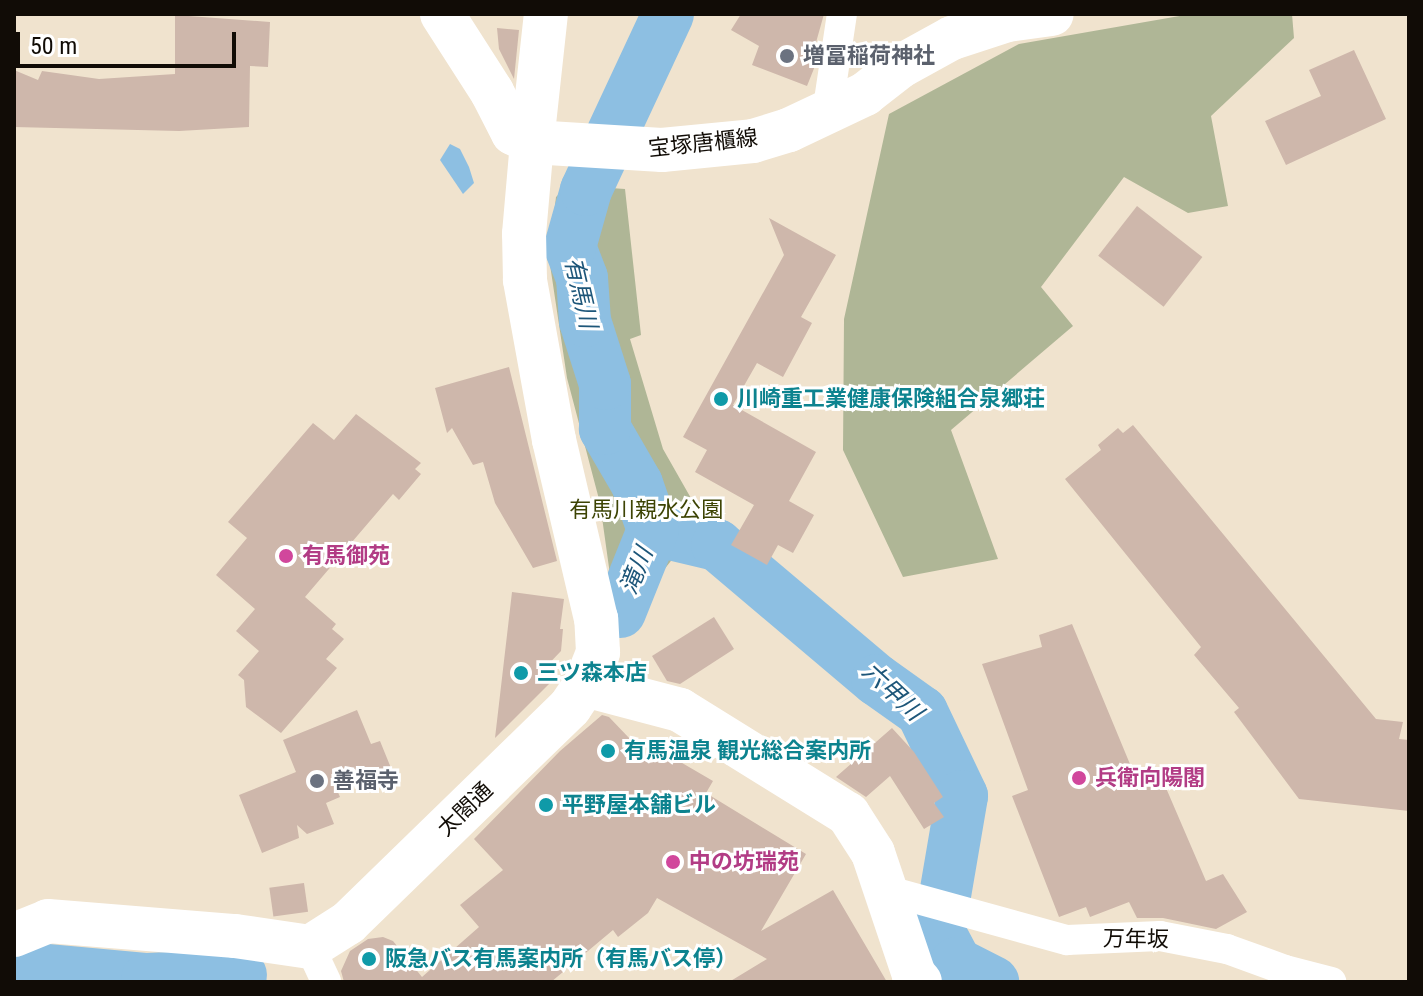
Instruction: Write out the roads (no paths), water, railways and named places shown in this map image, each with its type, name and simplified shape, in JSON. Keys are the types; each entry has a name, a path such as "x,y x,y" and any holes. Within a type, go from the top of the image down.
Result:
{"street":[{"path":"442,14 492,92 513,133 532,142"},
{"path":"546,14 524,234 525,280 593,652 848,814 900,893 914,975 920,982"},
{"path":"827,114 842,14"},
{"name":"宝塚唐櫃線","path":"532,142 662,150 753,141 827,114 865,94 901,66 952,38 1007,20 1052,14"},
{"name":"太閤通","path":"318,965 348,923 570,707 593,652"},
{"name":"万年坂","path":"900,893 1067,940 1160,936 1227,949 1285,970 1331,982"},
{"path":"14,935 48,921 235,936 318,965"}],"water":[{"path":"450,144 460,149 474,183 463,194 440,160"}],"waterway":[{"name":"有馬川","path":"653,530 637,484 605,429 605,384 585,321 582,278 570,247 586,190 668,14"},
{"name":"六甲川","path":"653,530 717,545 877,680 922,712 962,796 939,931 956,963 993,982"},
{"name":"滝川","path":"620,612 653,530"},
{"name":"滝川","path":"14,967 147,979 241,975"}],"place":[{"name":"増冨稲荷神社","path":"787,56"},
{"name":"川崎重工業健康保険組合泉郷荘","path":"721,399"},
{"name":"有馬御苑","path":"286,556"},
{"name":"三ツ森本店","path":"521,673"},
{"name":"有馬温泉 観光総合案内所","path":"608,751"},
{"name":"兵衛向陽閣","path":"1079,778"},
{"name":"善福寺","path":"317,781"},
{"name":"平野屋本舗ビル","path":"546,805"},
{"name":"中の坊瑞苑","path":"673,862"},
{"name":"阪急バス有馬案内所（有馬バス停）","path":"369,959"}],"park label":[{"name":"有馬川親水公園","path":"646,510"}]}
